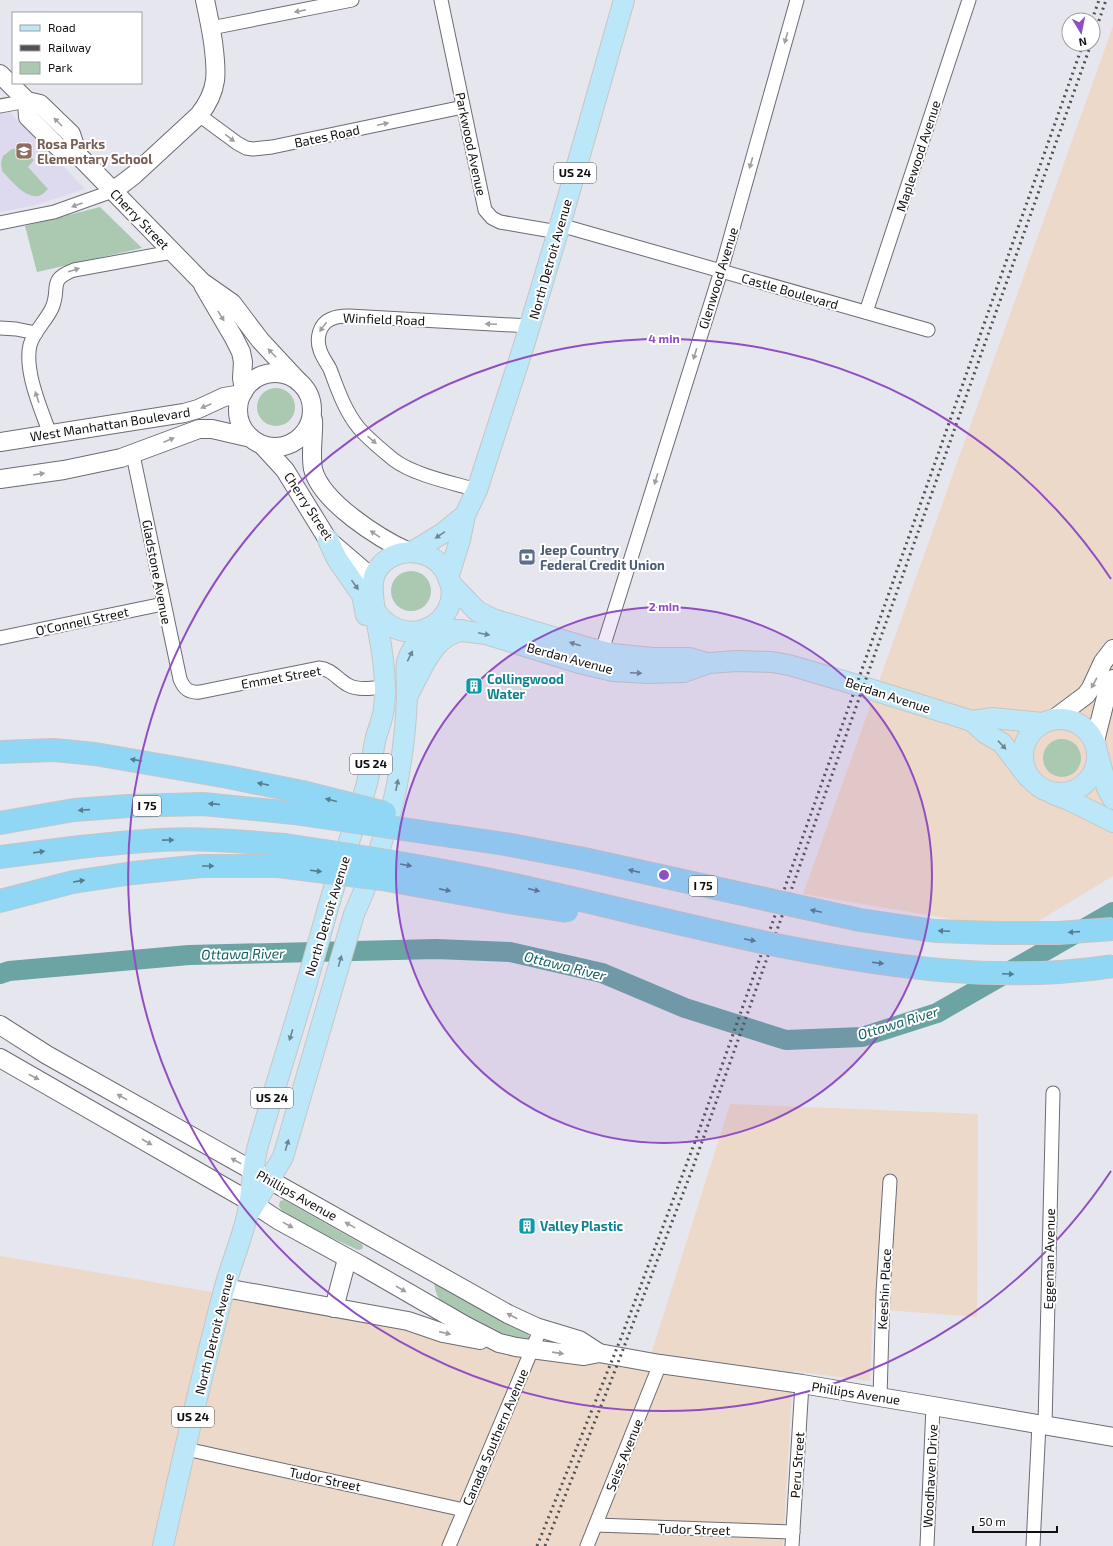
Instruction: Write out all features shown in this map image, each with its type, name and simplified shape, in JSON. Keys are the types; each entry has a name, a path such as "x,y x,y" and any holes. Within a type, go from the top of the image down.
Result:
{"highway":[{"path":"0,752 54,750 95,754 228,777 302,792 505,844"},
{"name":"I 75","path":"0,823 74,810 204,804 294,813 505,844 584,859 860,920 913,928 935,931 997,933 1058,933 1113,929"},
{"path":"0,857 73,847 147,840 226,840 285,845 396,863 508,884 712,932 852,960 941,971 1021,975 1090,970 1113,966"},
{"path":"0,901 73,882 133,873 202,866 278,866 382,879 509,902 712,932"}],"main road":[{"path":"113,191 134,175 199,115 213,93 217,68 205,0"},
{"name":"North Detroit Avenue","path":"449,580 465,515 478,490 530,326 624,0"},
{"path":"0,74 27,101"},
{"name":"Cherry Street","path":"27,101 28,117 58,147 78,155 202,282 232,303 260,340 299,382"},
{"name":"Cherry Street","path":"202,282 239,348 243,362 243,393"},
{"path":"283,374 292,377 299,382 307,391 312,402 310,424 305,432 294,442 281,447 271,447 256,442 243,429 239,418 238,406 243,393 249,384 256,378 265,375 283,374"},
{"name":"West Manhattan Boulevard","path":"0,442 184,413 198,409 224,397 243,393"},
{"name":"Cherry Street","path":"312,414 312,448 314,469 316,477 323,489 354,519 392,544 410,552"},
{"name":"West Manhattan Boulevard","path":"0,479 96,464 133,454 199,429 212,429 256,442"},
{"name":"Cherry Street","path":"256,442 285,470 328,540 363,570 372,585"},
{"name":"North Detroit Avenue","path":"410,552 444,533 465,515"},
{"path":"328,540 337,559 362,595 366,613 377,734"},
{"path":"410,552 420,553 435,560 442,566 449,580"},
{"name":"US 24","path":"376,612 372,585 374,576 388,559 398,554 410,552"},
{"name":"Berdan Avenue","path":"449,580 468,602 485,616 633,673 662,674 684,672 709,664 752,661 772,662 789,665 972,721 993,718 1048,721"},
{"name":"US 24","path":"430,628 443,617 448,609 451,599 449,580"},
{"path":"376,612 389,626 398,630 419,632 430,628"},
{"name":"North Detroit Avenue","path":"262,1175 257,1147 335,884 352,834 367,782 377,734 384,710 385,690 382,648 376,612"},
{"name":"North Detroit Avenue","path":"164,1546 225,1288 262,1175 283,1156 354,914 365,888 393,801 403,747 407,697 407,663 410,654 430,628"},
{"name":"Berdan Avenue","path":"430,628 462,630 599,660"},
{"path":"407,697 419,672 436,645 446,637 462,630"},
{"path":"1113,650 1103,662 1089,691 1048,721 1032,730 1022,753 1023,765 1028,777 1037,786 1113,822"},
{"path":"1048,792 1060,794 1072,792 1083,786 1092,777 1097,766 1096,747 1106,697 1113,679"},
{"path":"1048,721 1066,719 1078,723 1088,731 1096,747 1108,788 1113,798"},
{"name":"Berdan Avenue","path":"972,721 985,733 1002,744 1028,777"},
{"name":"Phillips Avenue","path":"0,1025 47,1055 520,1320 579,1340 599,1353"},
{"name":"Phillips Avenue","path":"0,1058 251,1207 278,1220 499,1343"},
{"path":"334,1308 354,1262 377,1239"},
{"path":"419,1299 435,1273"},
{"name":"Phillips Avenue","path":"225,1288 408,1321 443,1333 532,1349 584,1356 599,1353 660,1364 802,1384 1113,1437"}],"street":[{"path":"211,28 352,0"},
{"name":"Parkwood Avenue","path":"442,0 483,205 489,215 500,222 559,228"},
{"name":"Glenwood Avenue","path":"599,660 721,271 797,0"},
{"name":"Maplewood Avenue","path":"866,312 969,0"},
{"path":"0,106 27,101"},
{"name":"Bates Road","path":"199,115 237,143 253,149 272,147 463,107"},
{"path":"0,223 54,212 113,191"},
{"name":"Castle Boulevard","path":"559,228 721,271 928,330"},
{"path":"50,434 34,389 29,357 30,344 52,308 57,281 61,276 83,268 172,252"},
{"name":"Winfield Road","path":"478,490 446,482 409,468 396,461 363,433 348,413 341,400 330,370 320,352 318,342 319,333 324,325 331,319 349,316 530,326"},
{"path":"0,328 16,328 36,333"},
{"name":"Gladstone Avenue","path":"133,454 163,604 180,679 185,688"},
{"name":"O'Connell Street","path":"0,638 163,604"},
{"name":"Emmet Street","path":"185,688 190,692 200,692 319,668 326,668 347,685 352,687 372,688"},
{"name":"Eggeman Avenue","path":"1033,1546 1042,1424 1053,1093"},
{"name":"Keeshin Place","path":"880,1397 883,1293 890,1181"},
{"name":"Canada Southern Avenue","path":"449,1546 541,1328"},
{"name":"Seiss Avenue","path":"587,1546 660,1364"},
{"name":"Peru Street","path":"792,1546 802,1384"},
{"name":"Woodhaven Drive","path":"926,1546 933,1406"},
{"name":"Tudor Street","path":"186,1449 464,1510"},
{"name":"Tudor Street","path":"596,1525 792,1532"}],"shaded area":[{"path":"1113,26 1113,876 1022,931 803,894"},
{"name":"Rosa Parks Elementary School","path":"9,111 85,189 36,205 0,212 0,113"},
{"path":"730,1104 978,1114 977,1317 873,1309 870,1381 793,1371 783,1546 0,1546 0,1256 536,1347 646,1370"}],"green space":[{"path":"12,149 22,149 34,160 28,167 48,189 42,195 33,196 23,191 2,171 1,163 3,156"},
{"path":"100,207 142,248 37,272 25,226"},
{"path":"276,388 289,394 295,407 289,420 276,426 263,420 257,407 263,394"},
{"path":"411,571 425,577 431,591 425,605 411,611 397,605 391,591 397,577"},
{"path":"1058,739 1066,739 1073,742 1078,747 1081,758 1078,769 1073,774 1066,777 1058,777 1051,774 1046,769 1043,762 1043,754 1046,747 1051,742"},
{"path":"284,1200 362,1244 362,1249 358,1250 291,1219 279,1206 280,1201"},
{"path":"434,1282 526,1330 530,1338 526,1341 506,1335 460,1316 441,1302"}],"waterway":[{"name":"Ottawa River","path":"0,974 9,971 189,955 436,949 510,952 602,973 685,1008 786,1040 862,1037 937,1013 1113,912"}],"railway":[{"path":"1095,12 1099,0"},
{"path":"1101,15 1106,0"},
{"path":"537,1546 621,1338 696,1139 1080,52"},
{"path":"545,1546 609,1386 692,1170 1088,52"}],"place":[{"name":"Rosa Parks Elementary School","path":"24,151"},
{"name":"Jeep Country Federal Credit Union","path":"527,557"},
{"name":"Collingwood Water","path":"474,686"},
{"name":"Valley Plastic","path":"527,1226"}]}
